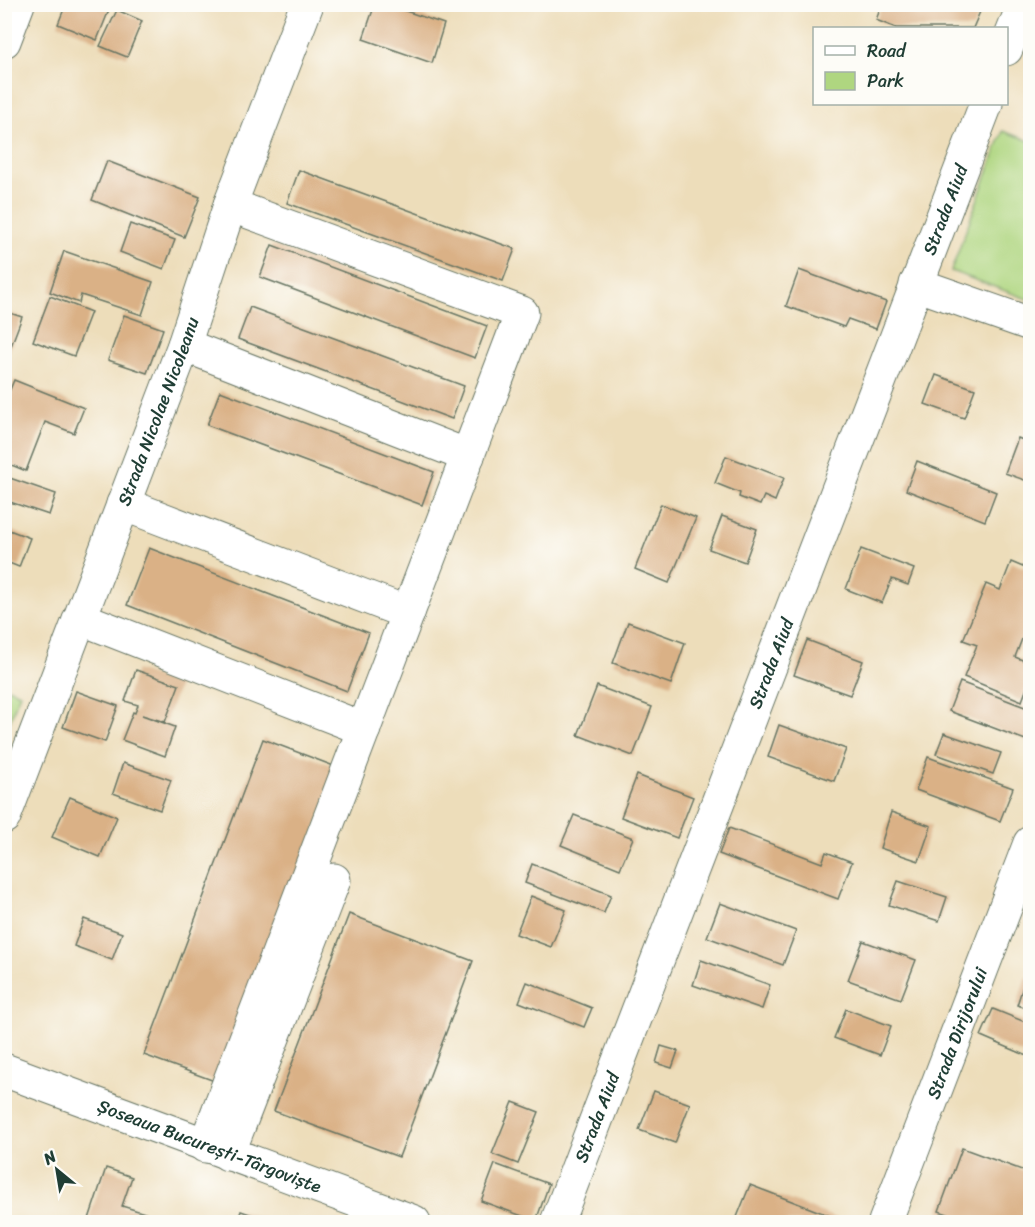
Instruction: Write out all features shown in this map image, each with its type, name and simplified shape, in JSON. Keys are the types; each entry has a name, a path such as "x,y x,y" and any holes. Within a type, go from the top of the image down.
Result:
{"street":[{"path":"4,41 18,4"},
{"name":"Strada Nicolae Nicoleanu","path":"4,817 184,345 230,205 307,4"},
{"path":"1008,44 1024,4"},
{"name":"Strada Aiud","path":"557,1222 986,105"},
{"path":"217,1150 364,729 522,313 230,205"},
{"path":"916,284 1030,324"},
{"path":"184,345 468,456"},
{"path":"123,504 408,613"},
{"path":"80,618 364,729"},
{"name":"Strada Dirijorului","path":"885,1222 1030,843"},
{"path":"217,1150 334,880"},
{"name":"Șoseaua București-Târgoviște","path":"4,1070 414,1222"}],"green space":[{"path":"1003,131 1030,141 1030,300 951,271"},
{"path":"5,687 20,693 5,734"}],"building":[{"path":"66,4 95,4 109,10 97,40 58,24"},
{"path":"375,4 385,4 444,24 432,63 363,39"},
{"path":"882,4 918,4 930,9 932,4 977,4 982,7 973,27 894,27 876,20"},
{"path":"117,10 142,21 127,57 100,46"},
{"path":"107,161 200,197 184,237 92,200"},
{"path":"299,170 515,249 503,281 287,203"},
{"path":"130,224 175,240 164,269 120,252"},
{"path":"272,245 487,326 475,358 260,277"},
{"path":"64,251 153,282 142,315 81,295 79,303 50,292"},
{"path":"799,270 886,302 876,329 848,319 844,327 786,306"},
{"path":"50,296 91,312 74,356 33,341"},
{"path":"250,307 464,386 452,419 238,339"},
{"path":"4,311 22,317 5,362 4,362"},
{"path":"124,315 163,329 147,373 108,360"},
{"path":"936,375 975,389 964,418 925,404"},
{"path":"14,380 84,408 74,433 45,422 26,471 4,462 4,418 9,407 4,404"},
{"path":"220,391 434,472 422,505 207,425"},
{"path":"1018,438 1030,443 1030,482 1005,473"},
{"path":"726,456 784,478 775,501 764,496 760,505 739,497 740,493 715,483"},
{"path":"917,461 996,492 985,521 906,490"},
{"path":"4,476 56,494 49,515 4,500"},
{"path":"661,504 696,518 669,583 635,569"},
{"path":"722,516 757,529 745,562 709,549"},
{"path":"4,528 30,538 19,567 4,561"},
{"path":"149,548 369,633 347,691 127,605"},
{"path":"861,549 914,569 908,585 892,579 882,603 846,589"},
{"path":"1011,562 1030,570 1030,610 1026,621 1030,622 1030,642 1022,639 1015,657 1030,663 1030,680 1022,701 964,677 977,645 963,640 986,584 1000,590"},
{"path":"628,622 685,643 671,684 613,663"},
{"path":"807,640 863,661 850,695 794,675"},
{"path":"136,670 179,685 165,722 142,715 175,727 165,756 122,740 138,705 125,701"},
{"path":"960,682 1030,709 1028,741 949,711"},
{"path":"597,686 652,707 633,756 578,735"},
{"path":"76,691 118,706 105,742 63,727"},
{"path":"779,725 846,749 834,781 768,757"},
{"path":"944,733 1001,753 993,774 936,754"},
{"path":"263,739 339,768 220,1083 144,1055"},
{"path":"928,757 1013,788 1000,821 916,790"},
{"path":"123,763 171,780 160,810 113,793"},
{"path":"637,775 693,797 677,838 621,817"},
{"path":"70,797 117,817 100,857 52,837"},
{"path":"891,812 931,826 919,861 880,848"},
{"path":"574,815 633,838 620,869 561,845"},
{"path":"729,828 822,863 826,852 852,862 838,899 719,854"},
{"path":"532,864 611,895 604,913 525,883"},
{"path":"898,881 947,897 939,921 889,905"},
{"path":"531,896 566,910 551,947 516,934"},
{"path":"720,903 796,931 783,965 707,937"},
{"path":"349,914 473,961 399,1157 274,1111"},
{"path":"84,919 122,933 112,960 74,946"},
{"path":"863,941 916,960 901,999 848,980"},
{"path":"701,960 770,985 762,1009 693,985"},
{"path":"1026,977 1030,979 1030,1009 1017,1005"},
{"path":"527,982 592,1008 584,1027 519,1002"},
{"path":"846,1009 891,1026 880,1055 834,1038"},
{"path":"993,1009 1030,1024 1030,1057 981,1036"},
{"path":"661,1046 678,1051 672,1068 656,1063"},
{"path":"654,1091 690,1104 675,1143 639,1130"},
{"path":"513,1102 539,1112 518,1164 492,1154"},
{"path":"962,1148 1030,1173 1028,1222 971,1222 939,1211"},
{"path":"495,1164 549,1184 536,1221 481,1201"},
{"path":"106,1168 132,1177 122,1206 148,1214 145,1222 88,1222"},
{"path":"750,1185 846,1222 735,1222"},
{"path":"241,1211 273,1222 237,1222"}]}
